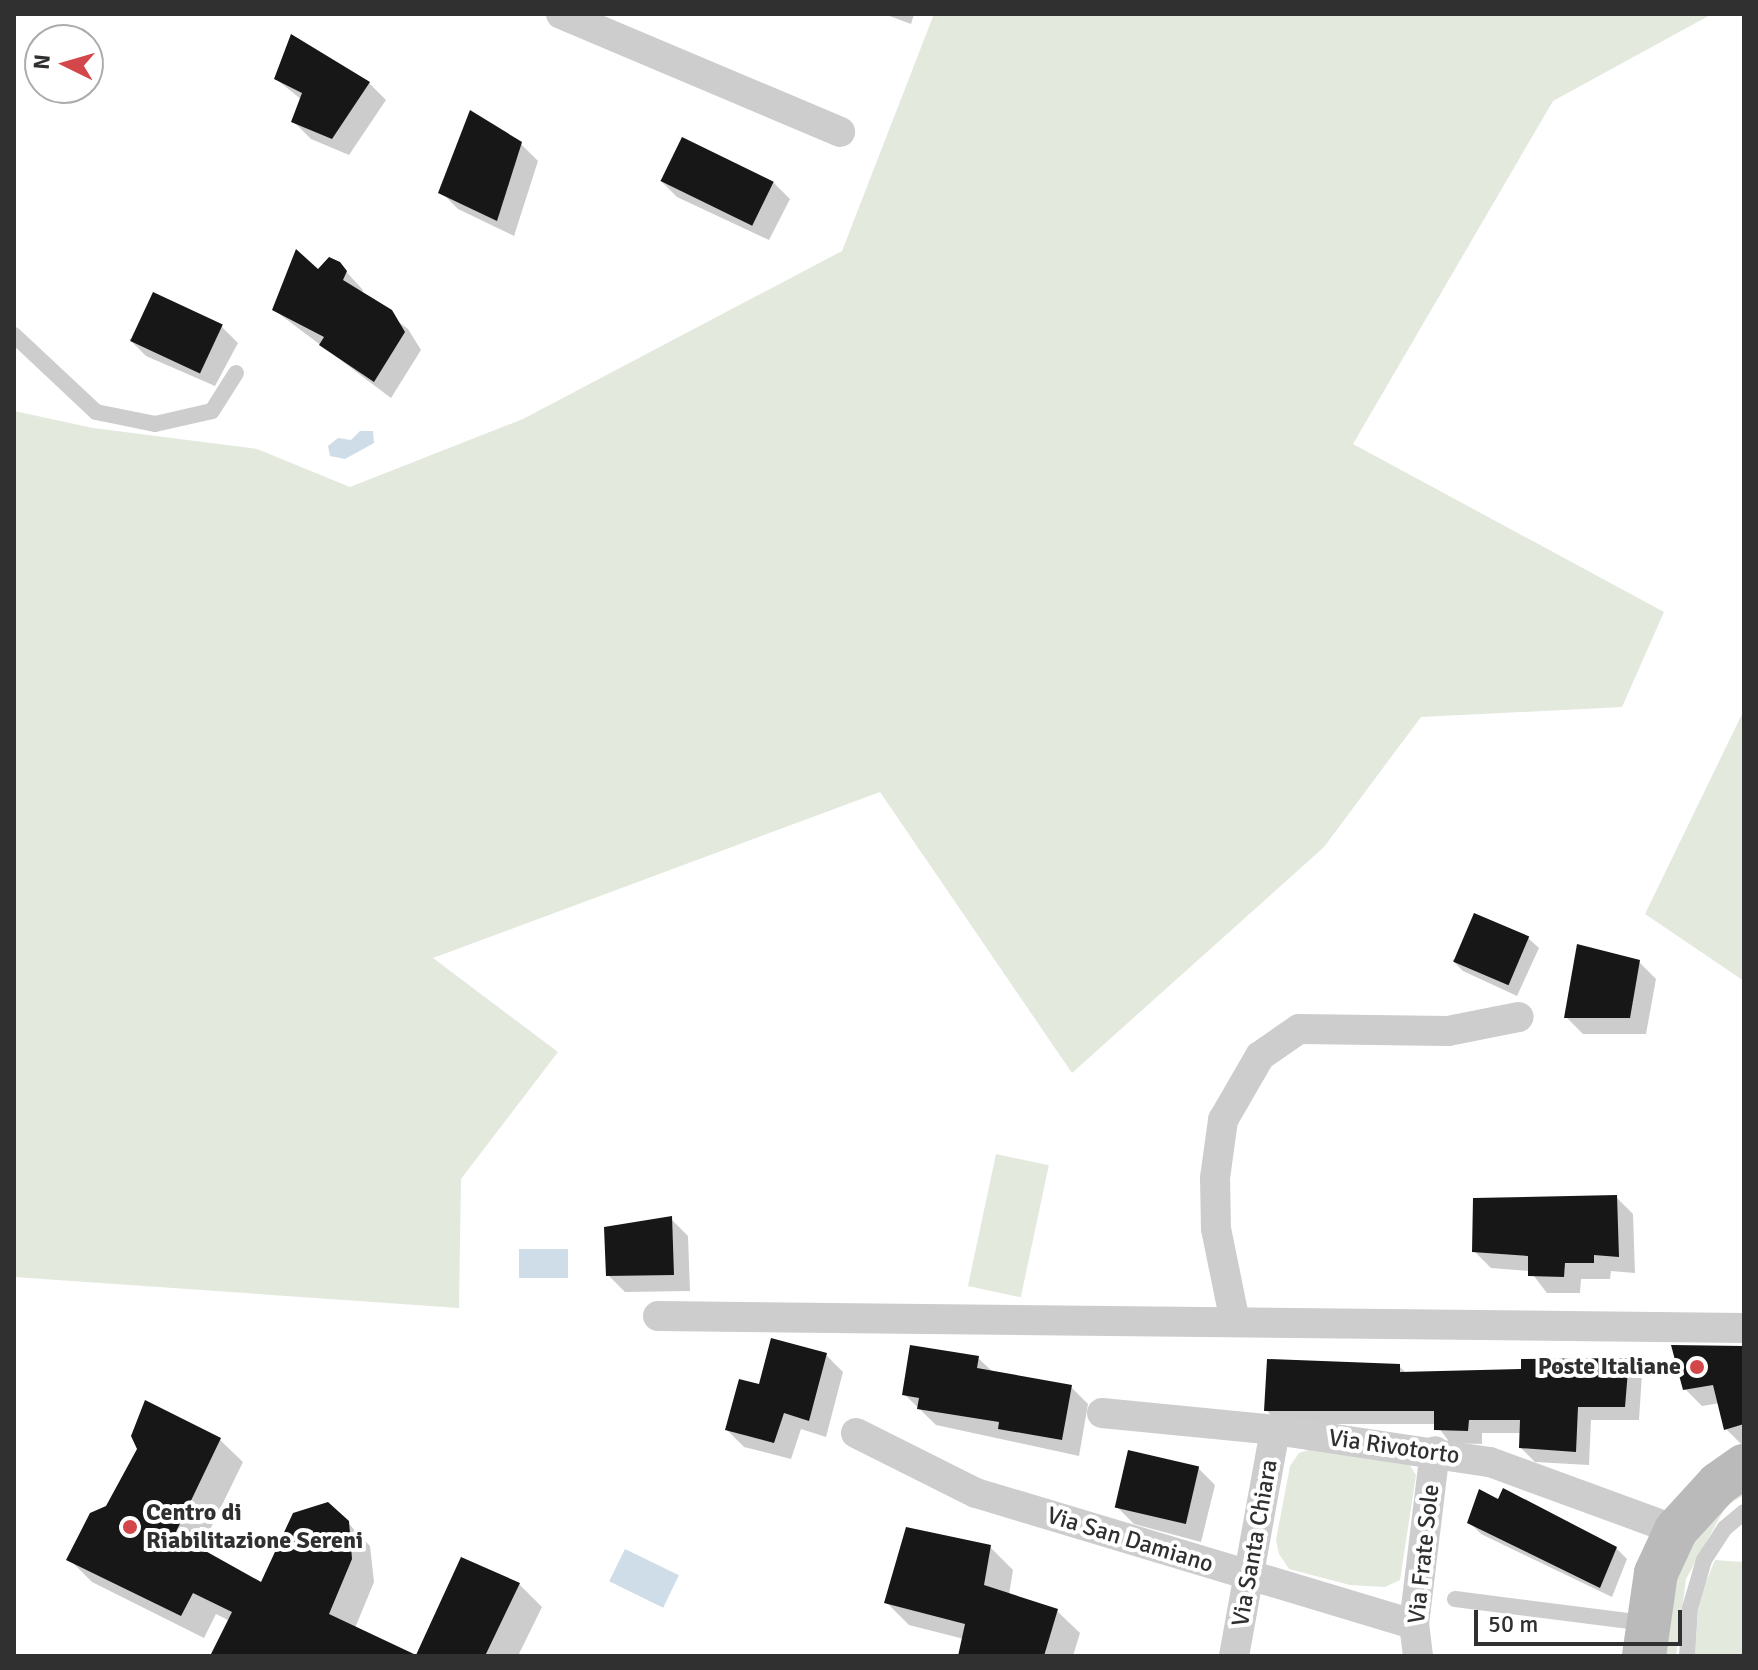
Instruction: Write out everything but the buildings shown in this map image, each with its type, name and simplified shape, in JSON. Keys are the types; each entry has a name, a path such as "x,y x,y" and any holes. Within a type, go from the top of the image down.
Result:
{"main road":[{"path":"1645,1639 1656,1573 1676,1530 1718,1484 1744,1466"}],"street":[{"path":"561,14 840,132"},
{"path":"1235,1322 1216,1229 1215,1178 1223,1120 1260,1056 1299,1029 1448,1031 1519,1017"},
{"path":"658,1316 1744,1328"},
{"name":"Via Rivotorto","path":"1102,1413 1275,1430 1435,1451 1490,1462 1676,1530"},
{"name":"Via Santa Chiara","path":"1234,1656 1251,1576 1275,1430"},
{"name":"Via San Damiano","path":"856,1433 976,1493 1414,1624"},
{"name":"Via Frate Sole","path":"1418,1656 1414,1624 1435,1451"}],"lane":[{"path":"14,335 96,412 155,424 212,411 236,373"},
{"path":"1687,1656 1690,1608 1704,1560 1725,1528 1744,1512"},
{"path":"1455,1599 1645,1639"}],"shaded area":[{"path":"934,14 1712,14 1553,101 1353,444 1664,612 1622,707 1421,717 1324,847 1072,1073 880,792 433,958 558,1052 461,1179 459,1308 14,1277 14,411 93,428 257,449 350,487 523,419 842,251"},
{"path":"360,431 373,431 374,443 345,459 330,456 328,446 338,438 351,440"},
{"path":"1744,710 1744,981 1645,914"},
{"path":"996,1154 1049,1165 1021,1297 968,1286"},
{"path":"519,1249 568,1249 568,1278 519,1278"},
{"path":"1318,1447 1406,1459 1416,1475 1400,1580 1385,1587 1350,1585 1289,1569 1279,1554 1276,1540 1290,1466 1299,1453"},
{"path":"1744,1481 1744,1495 1726,1506 1686,1579 1676,1656 1661,1656 1682,1549"},
{"path":"625,1549 679,1575 663,1608 609,1581"},
{"path":"1715,1560 1744,1562 1744,1656 1695,1656 1699,1599"}],"place":[{"name":"Poste Italiane","path":"1697,1367"},
{"name":"Centro di Riabilitazione Sereni","path":"130,1527"}]}
